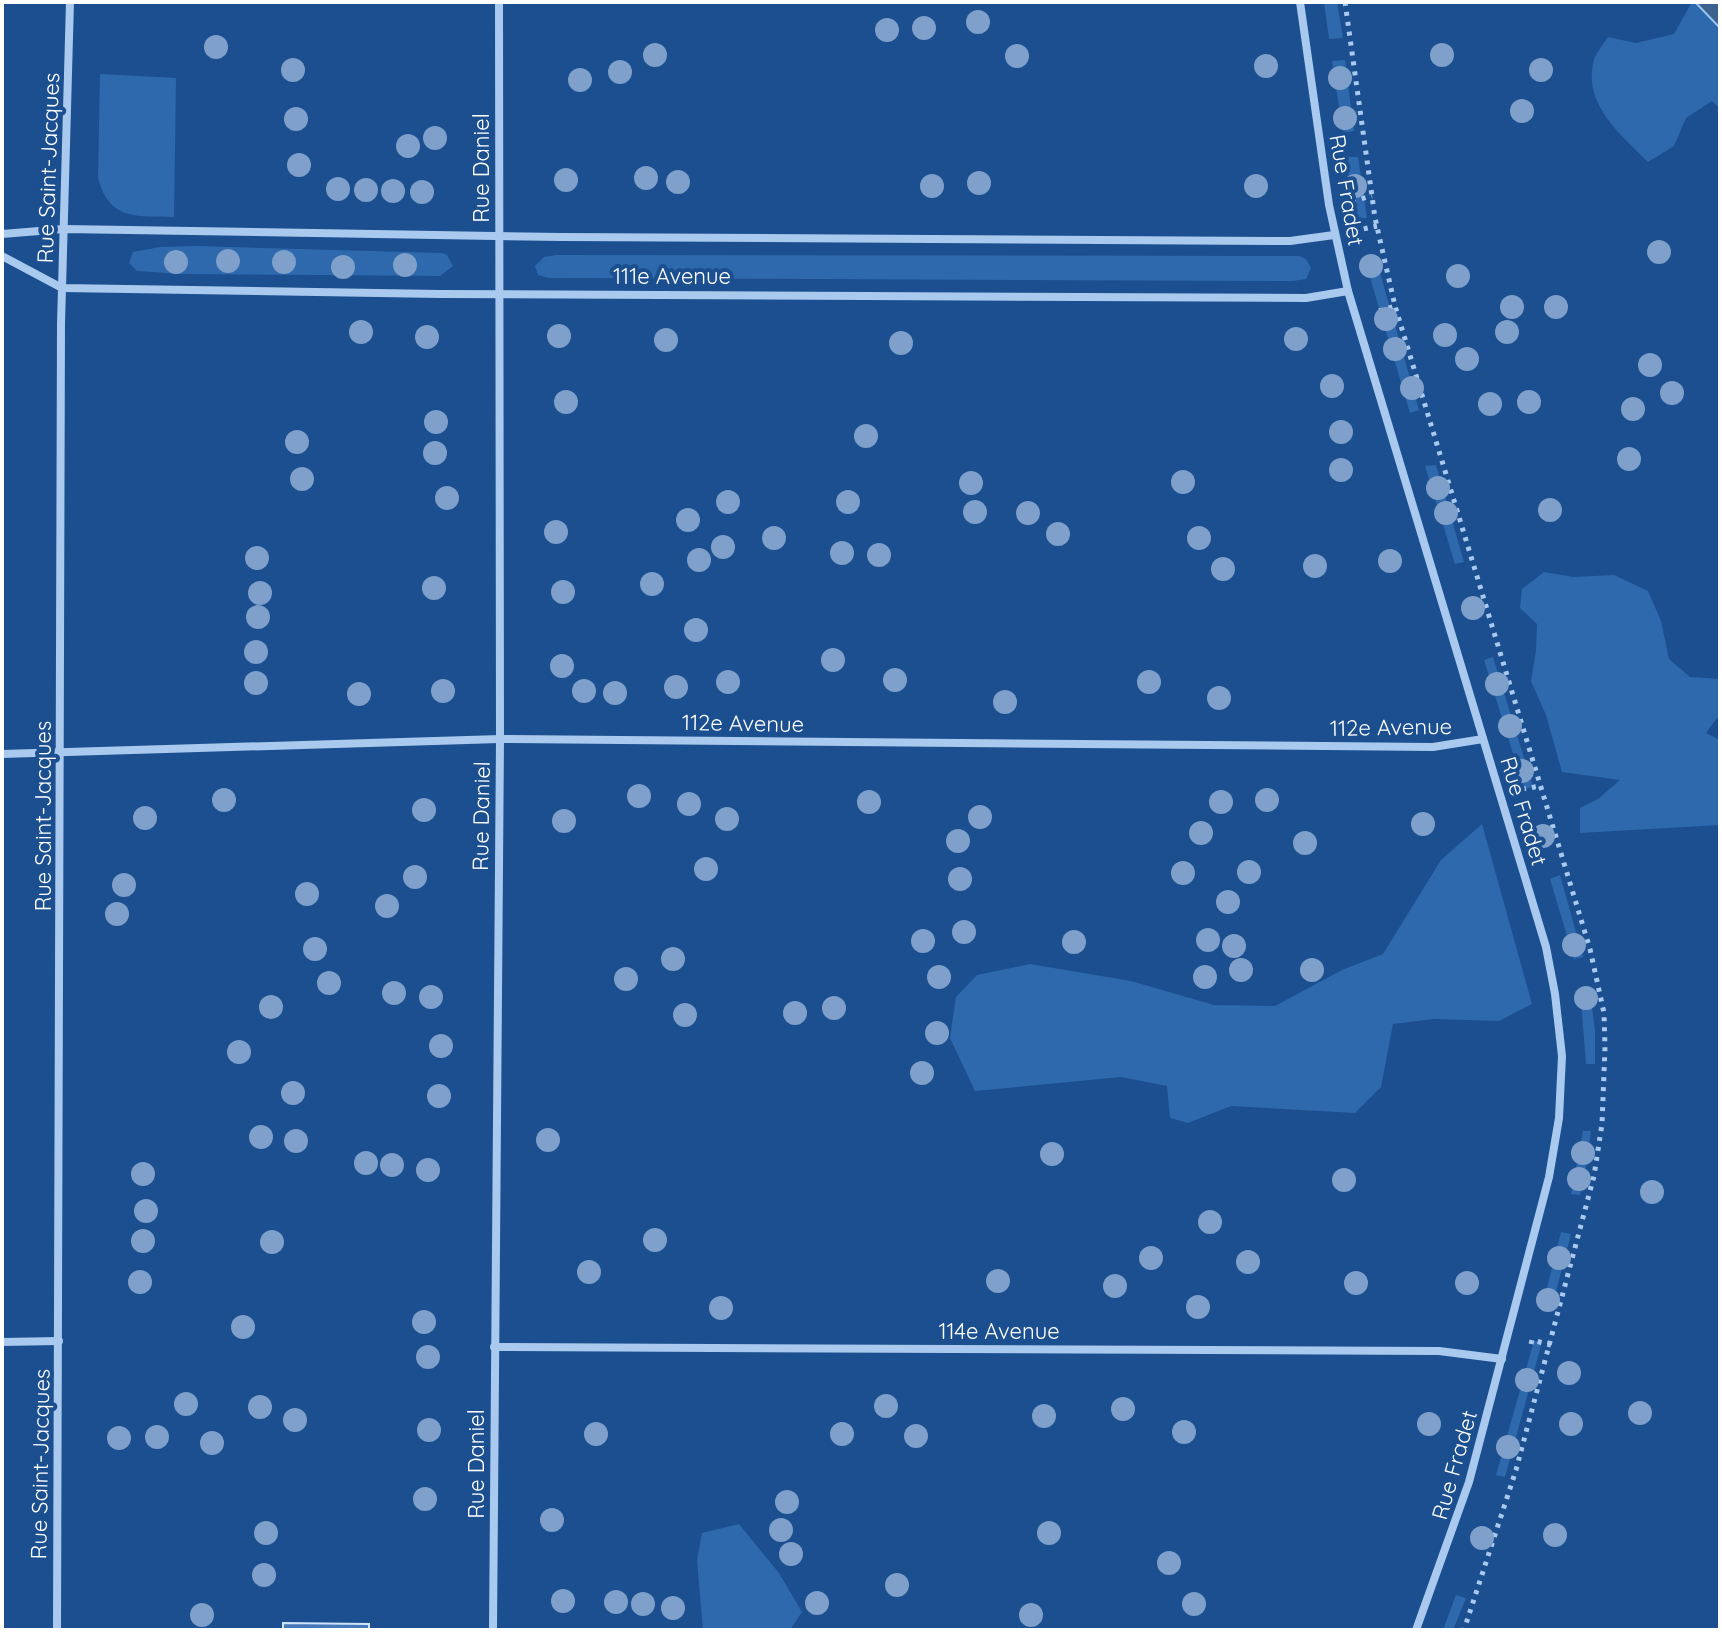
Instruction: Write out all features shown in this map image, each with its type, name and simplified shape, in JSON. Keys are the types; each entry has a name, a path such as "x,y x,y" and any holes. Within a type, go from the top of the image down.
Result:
{"street":[{"name":"Rue Saint-Jacques","path":"57,1630 62,288 70,2"},
{"name":"Rue Daniel","path":"493,1630 500,739 499,2"},
{"name":"Rue Fradet","path":"1300,2 1334,235 1348,291 1549,959 1562,1056 1559,1118 1549,1177 1462,1506 1416,1630"},
{"name":"111e Avenue","path":"2,234 64,229 562,237 1258,241 1306,240 1334,235"},
{"name":"111e Avenue","path":"2,256 62,288 1306,298 1348,291"},
{"name":"112e Avenue","path":"2,754 500,739 1433,747 1483,739"},
{"path":"2,1342 59,1341"},
{"name":"114e Avenue","path":"494,1347 1439,1351 1502,1359"}],"path":[{"name":"Rue Fradet","path":"1345,2 1381,253 1590,949 1604,1013 1605,1086 1594,1176 1516,1470 1464,1630"},
{"path":"1352,201 1372,196"},
{"path":"1379,311 1395,306"}],"shaded area":[{"path":"1324,2 1337,2 1343,38 1329,39"},
{"path":"1692,2 1720,28 1720,109 1712,101 1686,118 1674,146 1648,162 1607,119 1600,106 1592,79 1594,61 1608,37 1636,43 1674,34"},
{"path":"1695,2 1720,2 1720,28"},
{"path":"1345,60 1354,131 1343,133 1332,61"},
{"path":"100,74 176,78 174,217 127,213 109,202 103,192 98,178"},
{"path":"1346,157 1358,157 1367,218 1355,220"},
{"path":"160,247 442,253 447,255 453,266 440,276 181,274 137,271 129,263 133,252"},
{"path":"1375,255 1419,410 1410,413 1364,257"},
{"path":"1299,256 1306,259 1311,268 1306,279 1293,281 549,278 538,275 535,266 544,257"},
{"path":"1436,465 1464,562 1455,564 1425,466"},
{"path":"1544,572 1573,577 1614,575 1648,591 1661,621 1669,659 1690,677 1720,679 1720,714 1706,733 1720,740 1720,825 1580,833 1580,808 1598,799 1620,780 1562,772 1546,715 1531,681 1537,624 1520,608 1522,589"},
{"path":"1493,657 1533,787 1524,789 1484,660"},
{"path":"1482,824 1532,1004 1499,1021 1433,1019 1393,1024 1381,1087 1355,1113 1231,1106 1188,1123 1170,1118 1167,1086 1121,1077 975,1091 950,1038 956,997 977,975 1030,964 1131,981 1214,1005 1275,1006 1342,970 1383,954 1441,860"},
{"path":"1560,875 1583,957 1574,959 1550,879"},
{"path":"1589,987 1595,1029 1595,1064 1586,1064 1580,988"},
{"path":"1583,1131 1591,1131 1587,1162 1580,1195 1571,1194"},
{"path":"1561,1232 1571,1234 1551,1310 1542,1308"},
{"path":"1534,1341 1542,1342 1505,1477 1496,1475"},
{"path":"739,1524 779,1573 802,1612 790,1630 703,1630 697,1560 702,1533"},
{"path":"1456,1595 1466,1598 1453,1630 1443,1630"}],"building":[{"path":"283,1623 369,1624 369,1630 283,1630"}]}
